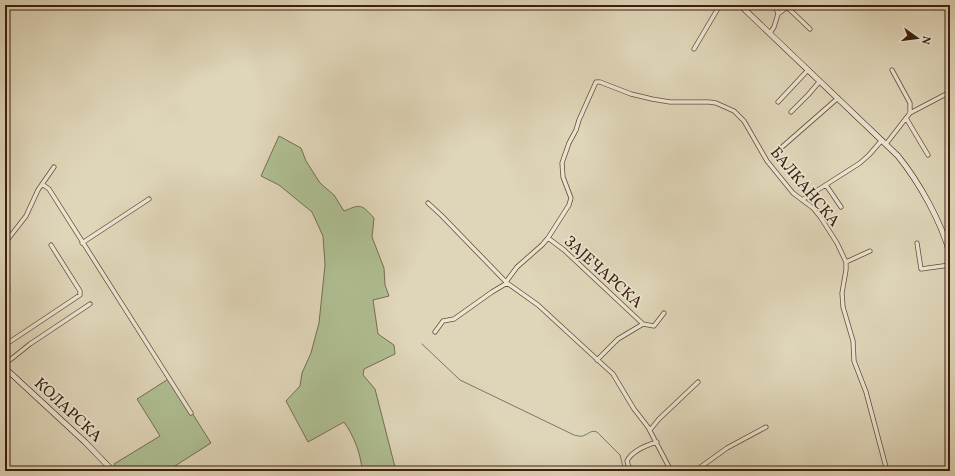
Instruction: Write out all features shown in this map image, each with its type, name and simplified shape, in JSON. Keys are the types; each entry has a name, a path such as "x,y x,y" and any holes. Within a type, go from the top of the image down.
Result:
{"main road":[{"path":"740,5 898,156 908,169 935,216 948,241 950,254"},
{"name":"КОЛАРСКА","path":"5,368 85,442 113,471"}],"street":[{"path":"694,49 720,5"},
{"path":"775,5 778,14"},
{"path":"770,33 774,27 778,14 788,6 810,28"},
{"path":"778,102 808,70"},
{"path":"892,70 910,103 910,114"},
{"path":"791,112 820,81"},
{"name":"БАЛКАНСКА","path":"572,137 596,82 600,82 631,94 652,99 684,103 716,103 728,108 738,114 753,134 767,161 793,193 813,208 821,218 837,243 846,262"},
{"path":"802,200 863,161 884,142 910,114 950,92"},
{"path":"782,147 838,98"},
{"path":"906,118 928,155"},
{"name":"ЗАЈЕЧАРСКА","path":"507,282 517,267 548,238 562,218 571,201 562,170 564,156 572,137"},
{"path":"5,243 26,216 35,196 54,167"},
{"path":"42,184 49,189 191,413"},
{"path":"826,185 841,207"},
{"path":"82,243 149,199"},
{"path":"428,203 507,282 538,305 616,378 634,409 650,430 671,471"},
{"name":"ЗАЈЕЧАРСКА","path":"548,238 564,250 643,324"},
{"path":"917,244 921,269 950,265"},
{"path":"5,345 80,295 79,289 50,245"},
{"path":"870,251 846,262 842,293 843,307 854,341 854,361 866,392 887,471"},
{"path":"435,332 444,321 454,319 507,282"},
{"path":"5,292 8,288"},
{"path":"5,364 30,344 90,304"},
{"path":"597,360 614,342 643,324 654,326 664,313"},
{"path":"650,430 659,419 698,382"},
{"path":"695,471 727,448 766,427"},
{"path":"630,471 627,461 630,457 646,446 657,442"}],"green space":[{"path":"279,136 301,148 306,161 320,183 334,195 344,211 358,206 366,210 374,218 372,237 384,268 385,285 389,296 373,300 378,334 394,345 395,354 364,369 363,375 375,389 396,471 362,471 356,445 344,422 308,442 286,401 300,386 302,373 311,353 319,323 325,265 323,236 312,212 279,185 261,176"},
{"path":"170,378 211,443 167,471 119,471 114,464 160,436 137,399"}],"waterway":[{"path":"422,344 460,380 574,435 583,436 595,431 597,432 620,455 624,471"}]}
